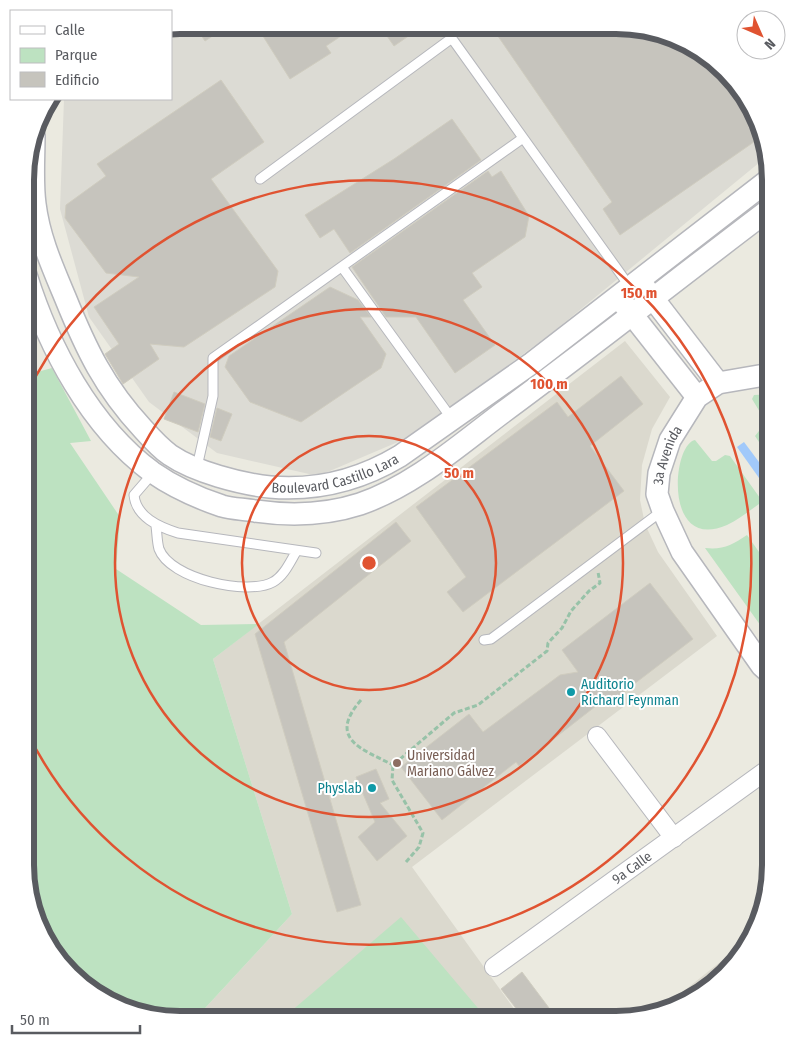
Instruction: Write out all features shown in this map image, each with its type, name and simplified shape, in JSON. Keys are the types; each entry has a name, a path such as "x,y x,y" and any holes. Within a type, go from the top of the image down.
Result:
{"street":[{"name":"Boulevard Castillo Lara","path":"34,217 42,244 83,342 102,378 125,410 170,456 198,468 247,484 292,489 349,480 383,467 458,417 532,363 762,185"},
{"path":"746,197 762,209"},
{"name":"Boulevard Castillo Lara","path":"34,295 56,349 79,391 107,429 153,473 187,491 224,506 270,513 316,514 360,504 394,489 478,431 762,215"},
{"path":"718,383 653,298 629,288 632,314 697,397 718,383 762,376"},
{"path":"532,363 546,380"},
{"name":"3a Avenida","path":"697,397 670,440 659,473 657,494 682,552 762,666"},
{"path":"458,417 478,431"},
{"path":"131,454 149,435"},
{"path":"383,467 394,489"},
{"path":"597,736 674,838"},
{"name":"9a Calle","path":"494,967 762,774"}],"lane":[{"path":"449,34 629,288"},
{"path":"260,179 452,38"},
{"path":"198,468 213,396 213,358 523,138"},
{"path":"342,267 458,417"},
{"path":"153,473 134,495 135,505 156,526 178,533 296,552 316,553"},
{"path":"484,640 491,639 663,511"},
{"path":"156,526 159,550 168,560 190,575 208,581 259,587 273,583 281,576 296,552"}],"path":[{"path":"406,862 419,847 423,833 392,780 393,765 454,713 478,705 547,651 548,643 562,628 571,611 589,591 600,583 600,577"},
{"path":"361,700 353,710 347,726 349,738 355,745 393,765"}],"shaded area":[{"path":"172,34 636,35 654,39 681,49 713,70 726,83 747,115 755,133 761,160 553,332 412,436 318,476 217,453 149,402 89,317 60,209 64,100 172,100"},
{"name":"Universidad Mariano Gálvez","path":"625,341 670,397 652,429 642,465 640,500 645,524 658,552 717,636 412,867 516,1011 202,1011 292,914 213,659"},
{"path":"735,950 713,975 697,987 673,999"}],"green space":[{"path":"52,368 91,441 70,443 120,517 116,569 201,625 259,624 213,659 292,914 202,1011 160,1010 124,1000 107,992 83,975 70,962 58,946 41,912 35,885 34,866 34,373"},
{"path":"754,395 762,395 762,415 752,399"},
{"path":"762,427 762,446 755,436"},
{"path":"695,440 712,461 716,461 725,455 730,456 760,498 759,504 727,525 706,530 692,524 683,511 678,494 678,476 681,459 687,446"},
{"path":"747,535 762,556 762,627 705,548 717,548 737,542"},
{"path":"401,917 480,1011 291,1011"}],"water":[{"path":"744,442 762,466 762,482 737,447"}],"building":[{"path":"200,34 216,34 205,41"},
{"path":"262,34 344,34 326,46 331,53 290,79"},
{"path":"386,34 411,34 394,46"},
{"path":"496,34 617,34 636,35 654,39 672,45 697,58 726,83 738,99 747,115 757,140 620,235 603,209 612,202"},
{"path":"221,80 264,142 211,179 278,271 275,287 184,347 150,344 159,359 123,384 105,354 119,344 94,307 139,277 106,273 65,218 66,205 106,176 97,164"},
{"path":"452,119 481,160 350,253 334,229 320,238 305,215 394,159"},
{"path":"488,171 492,177 501,171 529,216 525,237 472,273 482,287 463,300 495,345 455,373 416,317 386,317 352,267"},
{"path":"330,287 358,300 371,317 360,317 386,354 381,368 301,422 250,402 225,367 229,356"},
{"path":"621,376 643,404 590,446 624,491 463,612 447,592 466,577 416,507 557,402 568,417"},
{"path":"174,392 205,404 198,432 164,419"},
{"path":"217,408 232,414 221,441 210,437"},
{"path":"396,522 411,541 284,642 361,905 337,912 255,634"},
{"path":"650,583 693,639 604,707 601,702 519,766 516,762 442,820 401,767 469,714 483,732 560,675 578,672 562,650"},
{"path":"376,769 389,799 380,803 407,836 377,861 358,837 375,822 356,777"},
{"path":"522,972 551,1011 518,1011 501,989"}],"place":[{"name":"Auditorio Richard Feynman","path":"571,692"},
{"name":"Universidad Mariano Gálvez","path":"397,763"},
{"name":"Physlab","path":"372,788"}]}
